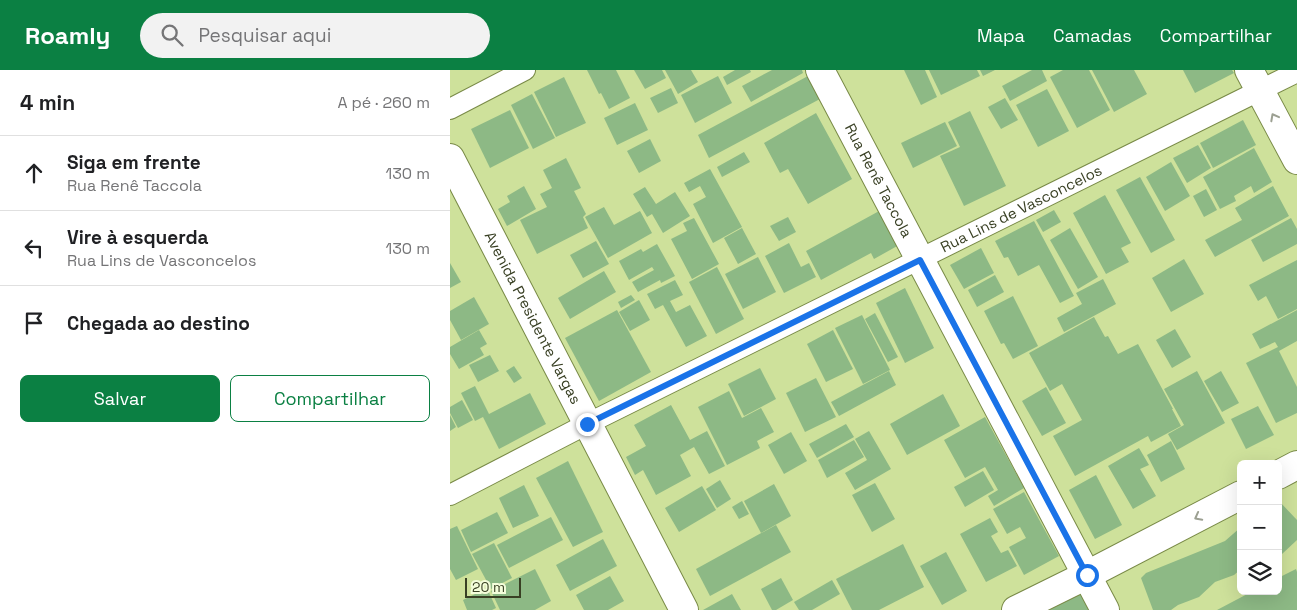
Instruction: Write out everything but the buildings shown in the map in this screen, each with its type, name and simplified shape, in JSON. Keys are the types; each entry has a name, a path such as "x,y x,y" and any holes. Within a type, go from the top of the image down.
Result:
{"street":[{"path":"450,109 525,70"},
{"name":"Rua Renê Taccola","path":"820,70 1105,610"},
{"name":"Rua Lins de Vasconcelos","path":"450,495 587,424 920,260 1255,81 1297,72"},
{"path":"1255,81 1297,160"},
{"name":"Avenida Presidente Vargas","path":"450,158 684,610"},
{"path":"1016,610 1237,497"}],"route":[{"path":"587,424 920,260 1087,575"}]}
